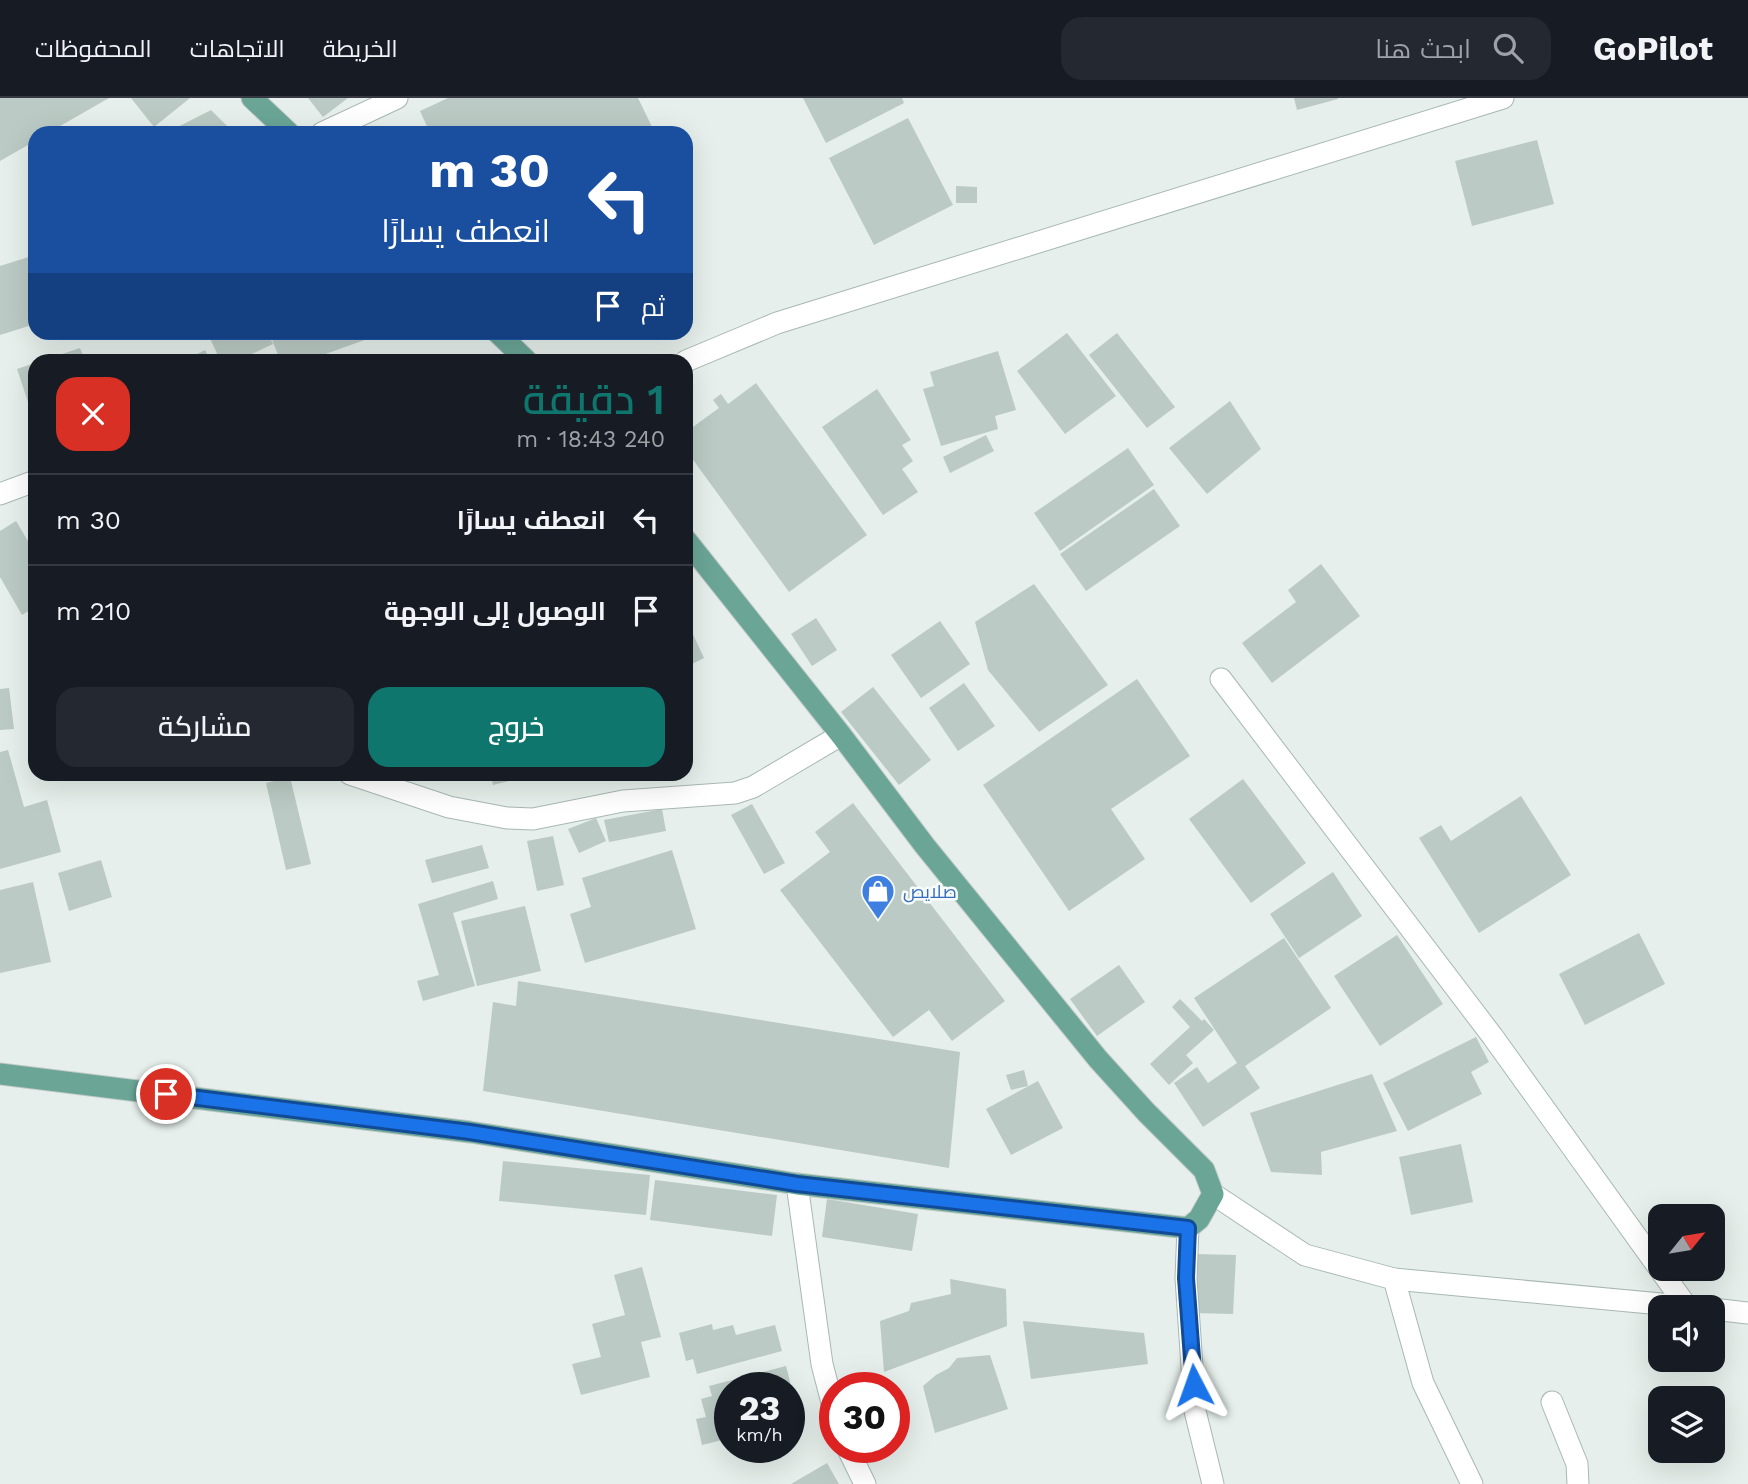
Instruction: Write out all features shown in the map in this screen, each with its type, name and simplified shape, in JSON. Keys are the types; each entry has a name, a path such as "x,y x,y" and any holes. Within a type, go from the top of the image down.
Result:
{"main road":[{"path":"252,98 282,126"},
{"path":"505,340 520,354"},
{"path":"0,1074 470,1132 797,1184 1188,1228 1199,1219 1213,1194 1204,1170 1098,1059 925,846 693,549"}],"street":[{"path":"337,126 397,98"},
{"path":"693,357 777,323 1503,98"},
{"path":"0,494 28,484"},
{"path":"1221,679 1493,1037 1678,1295"},
{"path":"371,781 449,807 507,818 533,819 623,801 735,793 753,787 841,735"},
{"path":"797,1184 824,1372"},
{"path":"1213,1194 1305,1255 1394,1279 1648,1303"},
{"path":"1188,1228 1186,1278 1195,1411 1213,1484"},
{"path":"1394,1279 1423,1383 1472,1484"},
{"path":"1725,1310 1748,1312"},
{"path":"1552,1402 1577,1464 1578,1484"},
{"path":"855,1463 865,1484"}],"building":[{"path":"0,98 109,98 60,126 28,126 28,145 0,161"},
{"path":"131,98 190,98 155,126"},
{"path":"308,98 348,98 323,117"},
{"path":"448,98 638,98 652,126 427,126 420,111"},
{"path":"803,98 902,98 904,103 826,143"},
{"path":"1294,98 1338,98 1338,99 1297,110"},
{"path":"211,110 227,126 180,126"},
{"path":"908,118 953,205 874,245 829,158"},
{"path":"1537,140 1554,204 1472,226 1455,161"},
{"path":"956,186 977,187 977,203 956,203"},
{"path":"28,257 28,326 0,335 0,266"},
{"path":"1067,333 1116,396 1065,434 1017,371"},
{"path":"1117,333 1175,407 1147,428 1089,355"},
{"path":"211,340 271,340 273,344 252,354 217,354"},
{"path":"272,340 365,340 326,354 278,354"},
{"path":"80,348 82,354 62,354"},
{"path":"998,351 1016,410 995,416 998,429 941,446 923,389 934,386 930,372"},
{"path":"28,365 28,402 17,369"},
{"path":"756,383 867,535 789,592 693,460 693,427 719,408 713,400 721,394 728,404"},
{"path":"877,389 911,440 902,445 913,461 902,469 918,492 883,515 822,427"},
{"path":"1230,401 1261,449 1207,494 1169,448"},
{"path":"986,435 994,451 950,473 943,457"},
{"path":"1128,448 1154,485 1060,551 1034,513"},
{"path":"1154,489 1180,526 1086,591 1060,554"},
{"path":"16,521 28,541 28,611 22,615 0,577 0,531"},
{"path":"1321,564 1360,616 1272,683 1242,643 1296,602 1288,590"},
{"path":"1034,584 1108,685 1039,732 988,670 975,622"},
{"path":"816,618 837,650 812,666 791,634"},
{"path":"940,621 970,664 921,698 891,655"},
{"path":"693,634 704,658 693,664"},
{"path":"1137,679 1190,756 1111,809 1145,859 1069,911 983,785"},
{"path":"964,683 995,726 958,751 929,708"},
{"path":"873,687 931,760 899,785 841,712"},
{"path":"9,688 14,729 0,730 0,689"},
{"path":"8,750 24,807 47,800 61,852 0,869 0,752"},
{"path":"1243,779 1306,863 1251,903 1189,819"},
{"path":"291,781 311,864 286,870 266,783"},
{"path":"492,781 509,781 493,785"},
{"path":"1521,796 1571,875 1479,933 1419,838 1441,825 1451,841"},
{"path":"853,803 1005,1001 952,1041 929,1010 893,1037 780,890 830,852 815,832"},
{"path":"752,804 785,863 764,874 731,815"},
{"path":"662,809 666,831 609,842 604,820"},
{"path":"596,818 606,841 579,853 568,829"},
{"path":"553,836 564,885 537,891 527,841"},
{"path":"482,845 489,868 432,883 425,860"},
{"path":"672,850 696,929 585,963 570,914 591,907 582,878"},
{"path":"101,860 112,897 69,911 58,873"},
{"path":"1333,872 1362,916 1299,958 1270,914"},
{"path":"493,881 498,899 453,913 475,986 423,1001 417,981 439,975 418,904"},
{"path":"33,882 51,962 0,973 0,890"},
{"path":"525,906 541,971 477,986 461,921"},
{"path":"1639,933 1665,984 1585,1025 1559,974"},
{"path":"1397,935 1443,1004 1380,1046 1334,976"},
{"path":"1284,938 1331,1008 1245,1066 1260,1088 1203,1127 1174,1083 1197,1067 1208,1083 1237,1063 1194,998"},
{"path":"1119,965 1145,1002 1097,1036 1070,999"},
{"path":"518,981 960,1052 949,1168 483,1091 493,1002 516,1006"},
{"path":"1180,999 1214,1030 1186,1055 1193,1063 1169,1085 1150,1064 1190,1027 1172,1007"},
{"path":"1476,1037 1489,1062 1471,1072 1482,1094 1408,1131 1383,1083"},
{"path":"1024,1070 1028,1086 1011,1090 1006,1075"},
{"path":"1372,1074 1397,1131 1321,1152 1322,1175 1271,1172 1250,1113"},
{"path":"1038,1081 1063,1128 1011,1155 986,1109"},
{"path":"1461,1144 1473,1202 1411,1215 1399,1157"},
{"path":"503,1161 650,1175 646,1215 499,1201"},
{"path":"655,1180 777,1195 772,1236 650,1220"},
{"path":"827,1199 918,1214 912,1251 822,1237"},
{"path":"1196,1254 1236,1255 1233,1314 1193,1313"},
{"path":"642,1267 661,1337 641,1342 650,1377 581,1395 572,1364 601,1357 592,1324 625,1315 614,1275"},
{"path":"950,1279 1006,1289 1007,1326 884,1372 880,1321 909,1311 911,1303 951,1294"},
{"path":"1023,1321 1144,1333 1148,1364 1031,1379"},
{"path":"712,1324 713,1330 733,1325 736,1335 775,1325 782,1351 697,1374 693,1359 686,1361 679,1333"},
{"path":"990,1355 1008,1409 935,1433 923,1386 949,1368 957,1358"},
{"path":"786,1366 788,1372 763,1372"},
{"path":"714,1385 714,1442 702,1445 696,1419 706,1417 701,1399 712,1396 709,1386"},
{"path":"827,1463 839,1484 791,1484"}],"place":[{"name":"صلايص","path":"878,921"}],"route":[{"path":"166,1094 470,1132 797,1184 1188,1228 1186,1278 1194,1385"}]}
